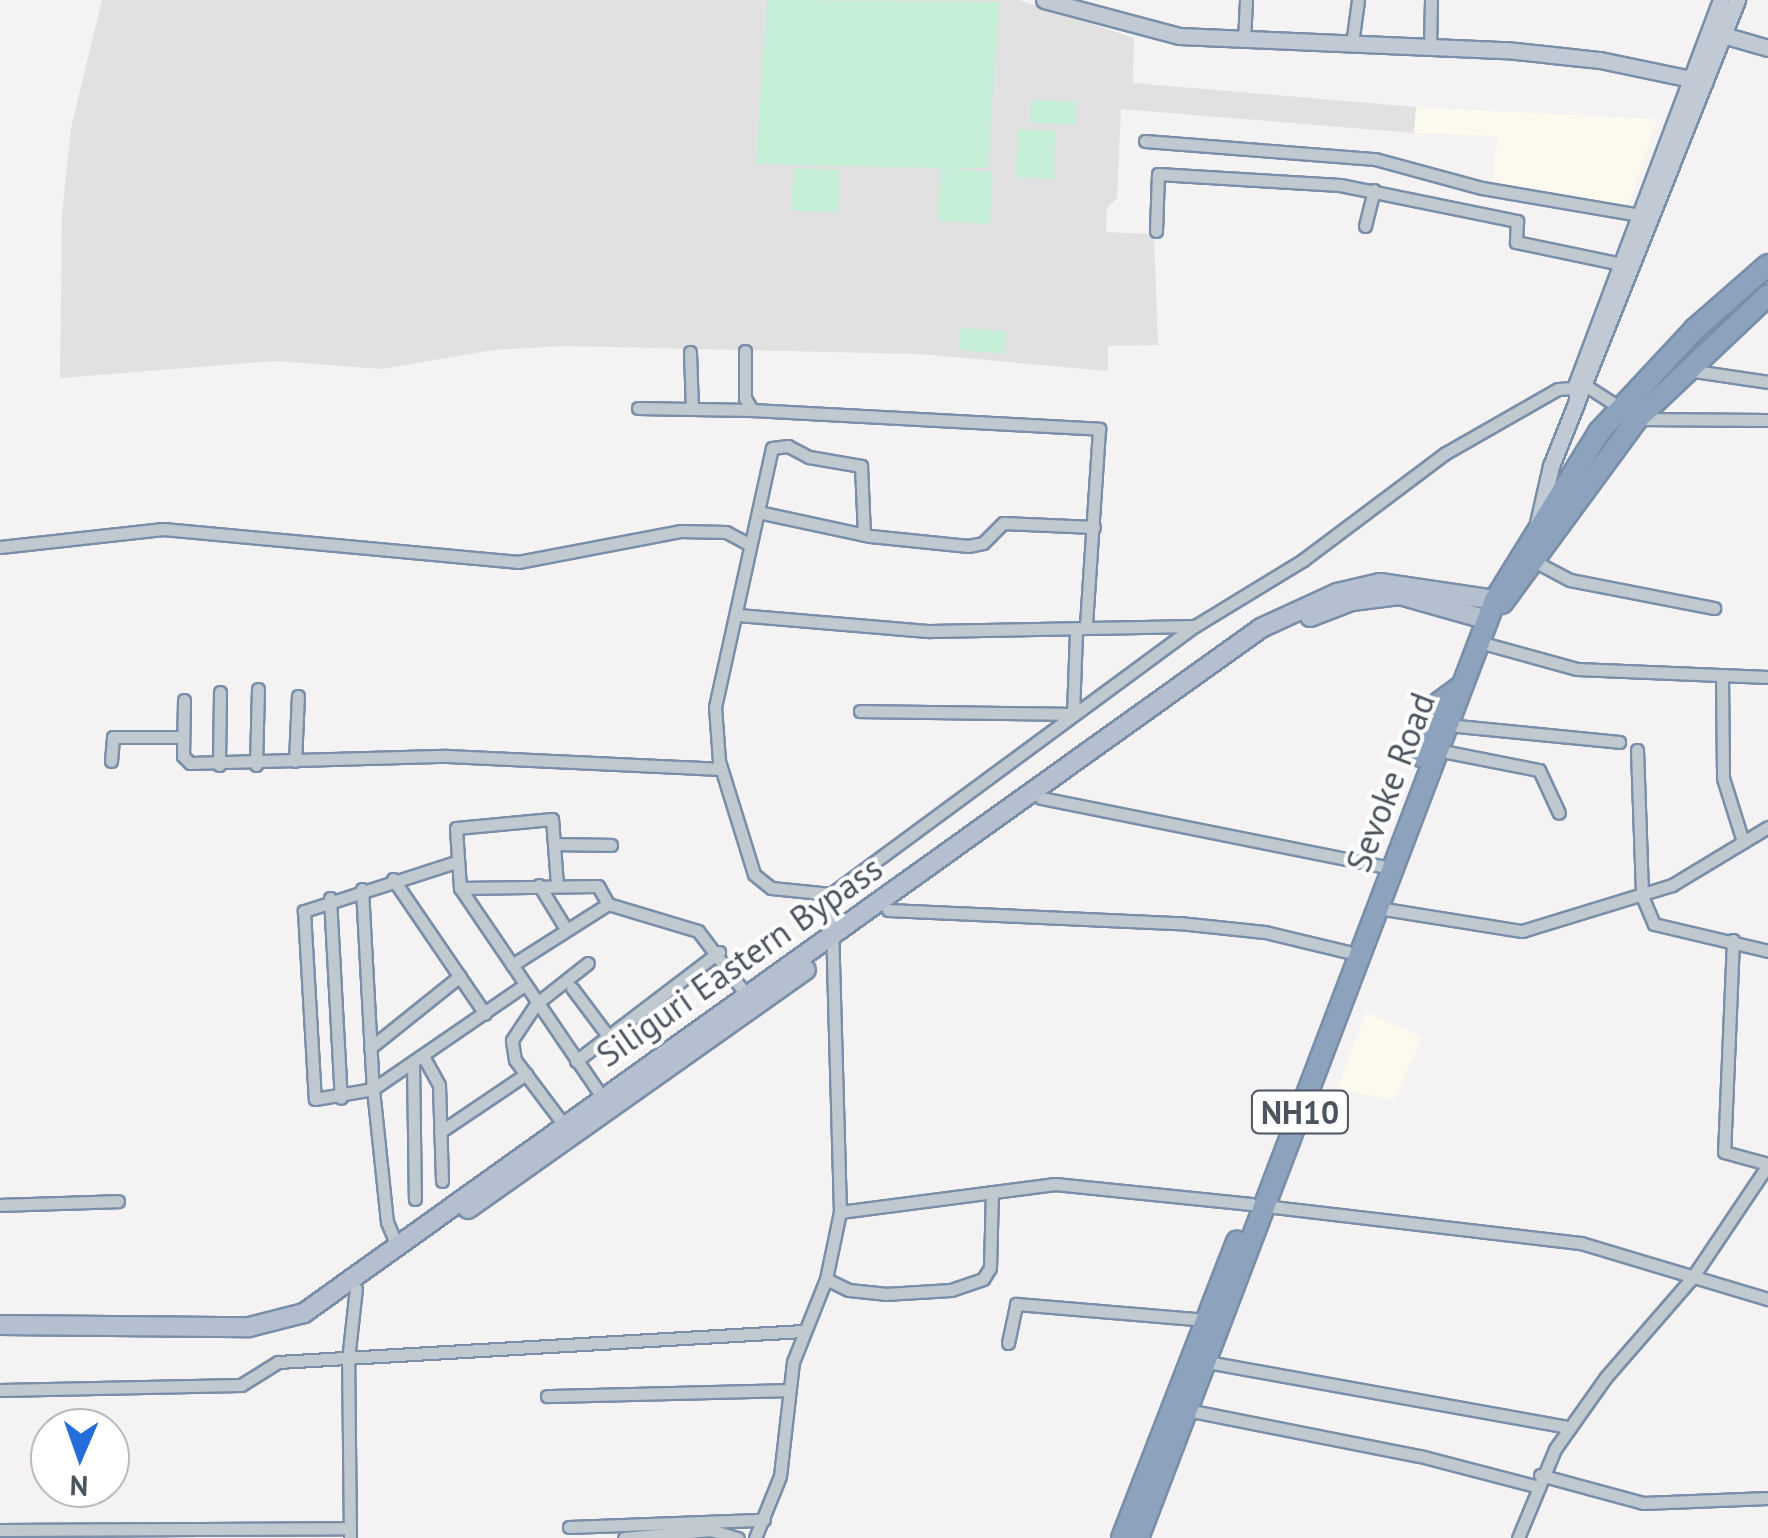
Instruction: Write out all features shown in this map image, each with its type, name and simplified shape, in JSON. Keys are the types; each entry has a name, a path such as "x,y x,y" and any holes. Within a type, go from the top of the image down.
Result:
{"highway":[{"name":"NH10","path":"1462,686 1491,610 1528,557 1538,524 1628,414 1768,266"},
{"path":"1528,557 1580,490 1628,414 1688,370 1768,295"},
{"name":"Sevoke Road","path":"1122,1538 1207,1320 1258,1205 1378,908 1462,686"},
{"name":"Sevoke Road","path":"1138,1538 1207,1362 1258,1205 1440,702 1462,686"}],"main road":[{"path":"1044,0 1161,34 1600,60 1698,81"},
{"path":"1580,390 1698,81 1721,0"},
{"path":"1538,524 1621,264 1736,0"},
{"path":"1723,35 1768,48"},
{"name":"Siliguri Eastern Bypass","path":"0,1337 261,1334 310,1320 837,940 1160,697 1305,606 1380,583 1491,610"},
{"name":"Siliguri Eastern Bypass","path":"0,1326 268,1324 304,1313 602,1097 748,997 888,910 1220,668 1318,613 1400,595 1491,610"}],"street":[{"path":"1244,40 1246,0"},
{"path":"1352,44 1358,0"},
{"path":"1430,47 1432,0"},
{"path":"1146,142 1375,159 1500,191 1640,216"},
{"path":"1156,232 1158,174 1374,190 1518,221 1516,242 1621,264"},
{"path":"1364,226 1374,190"},
{"path":"690,352 692,409"},
{"path":"745,352 745,398 752,410"},
{"path":"1688,370 1768,382"},
{"path":"864,535 861,466 788,446 769,452 748,544 738,615 717,685 721,768 749,864 761,882 832,894 1073,714 1196,626 1303,560 1444,454 1580,390 1628,414 1768,420"},
{"path":"638,408 1095,426 1101,437 1073,714"},
{"path":"758,512 864,535 968,546 983,543 1002,523 1094,527"},
{"path":"0,547 163,529 518,562 680,531 726,532 748,544"},
{"path":"1528,557 1570,580 1714,608"},
{"path":"738,615 930,630 1196,626"},
{"path":"1479,642 1577,668 1768,678"},
{"path":"1722,677 1723,778 1744,842"},
{"path":"256,764 258,689"},
{"path":"219,765 220,692"},
{"path":"295,761 298,696"},
{"path":"184,700 186,762 219,765 447,756 721,768"},
{"path":"860,710 1073,714"},
{"path":"1447,724 1620,742"},
{"path":"111,761 114,738 184,737"},
{"path":"1438,750 1539,770 1558,814"},
{"path":"1637,750 1642,896 1654,924 1768,950"},
{"path":"1041,798 1381,866"},
{"path":"557,884 552,819 460,824 456,862 460,888 602,1097"},
{"path":"1378,908 1522,931 1642,896 1768,827"},
{"path":"556,844 611,846"},
{"path":"456,862 330,898 304,911 313,1095 341,1098 373,1088 524,986"},
{"path":"393,879 485,1014"},
{"path":"538,886 566,929"},
{"path":"460,888 598,886 608,904 682,924 719,952 748,997"},
{"path":"362,889 373,1088 387,1222 396,1246"},
{"path":"755,1538 780,1476 788,1390 803,1331 826,1278 840,1212 837,940 832,894"},
{"path":"330,898 341,1098"},
{"path":"512,965 608,904"},
{"path":"888,910 1179,923 1266,932 1348,952"},
{"path":"1518,1538 1537,1480 1570,1427 1692,1278 1766,1170 1724,1152 1732,940"},
{"path":"576,1061 719,952"},
{"path":"564,1125 526,1074 512,1040 536,1004 588,964"},
{"path":"370,1048 460,976"},
{"path":"572,988 608,1036"},
{"path":"418,1059 439,1086 442,1182"},
{"path":"415,1199 418,1059"},
{"path":"440,1132 526,1074"},
{"path":"840,1212 992,1192 1099,1186 1581,1244 1768,1298"},
{"path":"826,1278 849,1290 885,1294 951,1290 984,1279 990,1268 992,1192"},
{"path":"0,1206 118,1202"},
{"path":"0,1530 350,1533 348,1360 356,1288"},
{"path":"1008,1343 1016,1304 1207,1320"},
{"path":"0,1390 241,1385 278,1362 803,1331"},
{"path":"1207,1362 1570,1427"},
{"path":"547,1396 788,1390"},
{"path":"1187,1410 1643,1503 1768,1498"},
{"path":"569,1527 764,1520"},
{"path":"624,1538 711,1530 738,1538"}],"shaded area":[{"path":"102,0 1019,0 1134,38 1133,83 1416,107 1414,133 1121,109 1117,198 1107,208 1106,232 1154,234 1158,345 1108,346 1108,371 920,354 565,346 493,350 381,369 275,361 60,378 62,213 71,128"},
{"path":"1416,107 1657,119 1628,206 1492,185 1498,136 1414,133"},
{"path":"1366,1012 1422,1037 1394,1100 1337,1089"}],"green space":[{"path":"767,0 999,2 988,168 948,168 993,172 990,224 938,221 941,168 756,164"},
{"path":"1031,100 1076,102 1075,125 1030,122"},
{"path":"1018,129 1056,131 1053,179 1016,177"},
{"path":"794,168 840,170 838,213 791,210"},
{"path":"961,328 1006,331 1004,354 959,350"}]}
